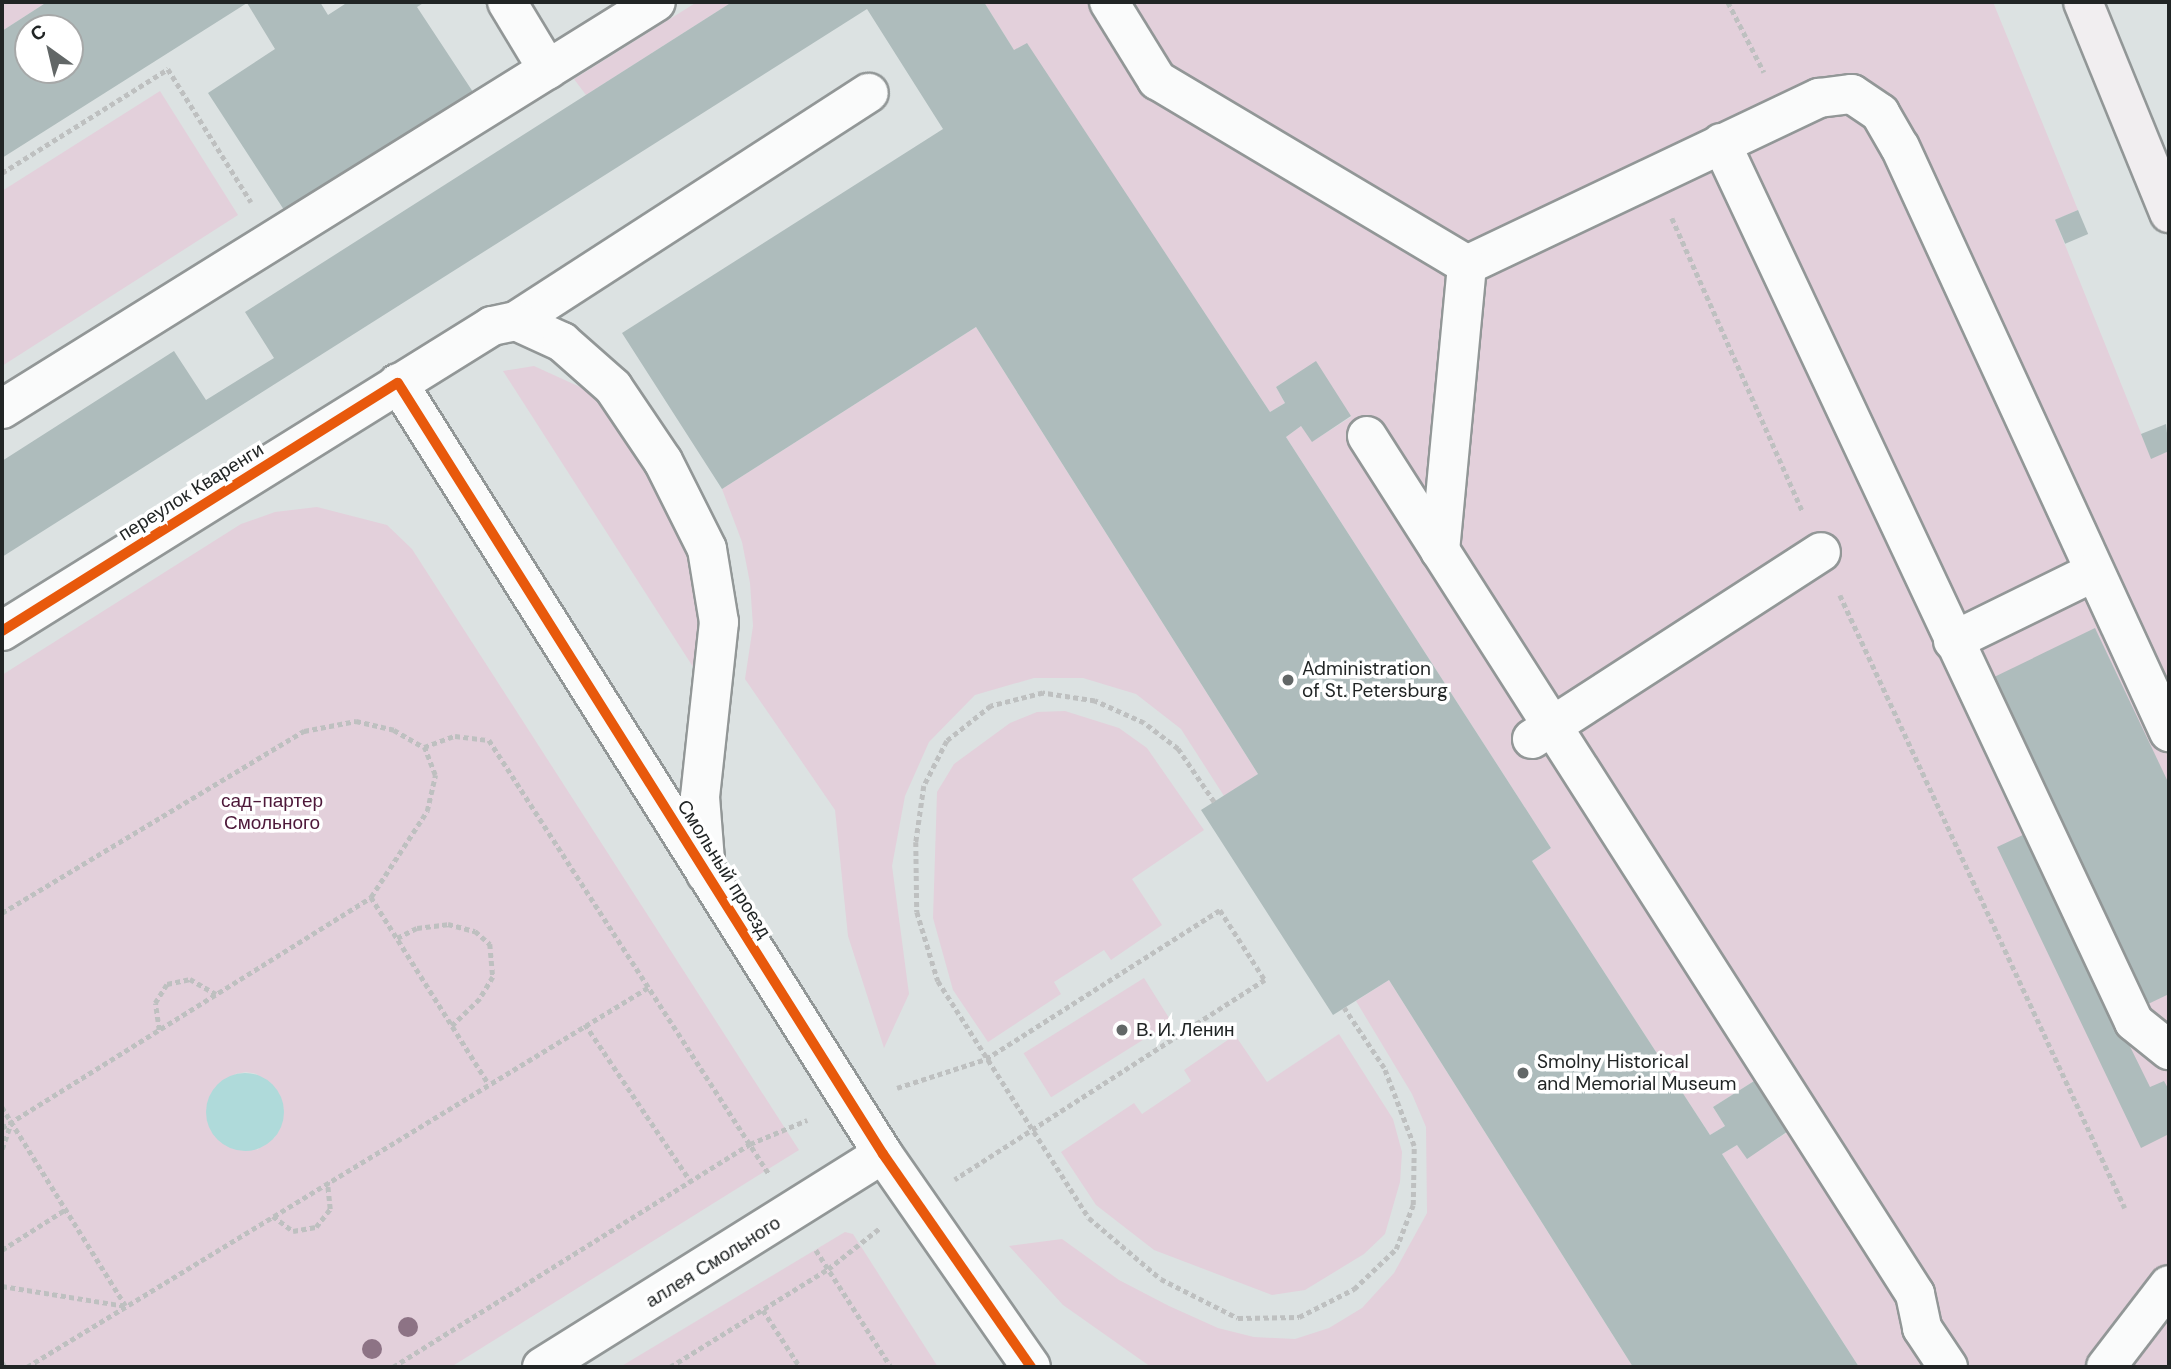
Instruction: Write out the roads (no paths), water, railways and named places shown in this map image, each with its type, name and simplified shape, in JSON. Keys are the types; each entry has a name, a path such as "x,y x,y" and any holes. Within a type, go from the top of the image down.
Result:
{"main road":[{"path":"2083,2 2169,213"}],"street":[{"path":"507,2 548,70"},
{"path":"2,409 656,2"},
{"path":"1109,2 1157,80 1467,265"},
{"name":"переулок Кваренги","path":"2,631 492,326 516,321 869,93"},
{"path":"1467,265 1819,98 1852,94 1880,113 1900,147 2169,732"},
{"path":"1721,143 2134,1023 2169,1050"},
{"path":"1440,551 1467,265"},
{"path":"516,321 562,342 613,387 663,461 707,549 719,622 700,797 706,874"},
{"name":"Смольный проезд","path":"398,383 883,1154 1031,1367"},
{"path":"1367,436 1440,551 1541,733 1915,1294 1922,1328 1948,1367"},
{"path":"1541,733 1821,552"},
{"path":"1953,641 2094,572"},
{"name":"аллея Смольного","path":"542,1367 883,1154"},
{"path":"2106,1367 2169,1285"}],"water":[{"path":"245,1073 260,1076 273,1084 281,1097 284,1112 281,1127 273,1140 260,1148 245,1151 230,1148 217,1140 209,1127 206,1112 209,1097 217,1084 230,1076"}],"place":[{"name":"Administration of St. Petersburg","path":"1288,680"},
{"name":"В. И. Ленин","path":"1122,1030"},
{"name":"Smolny Historical and Memorial Museum","path":"1523,1073"}],"park label":[{"name":"сад-партер Смольного","path":"272,812"}]}
